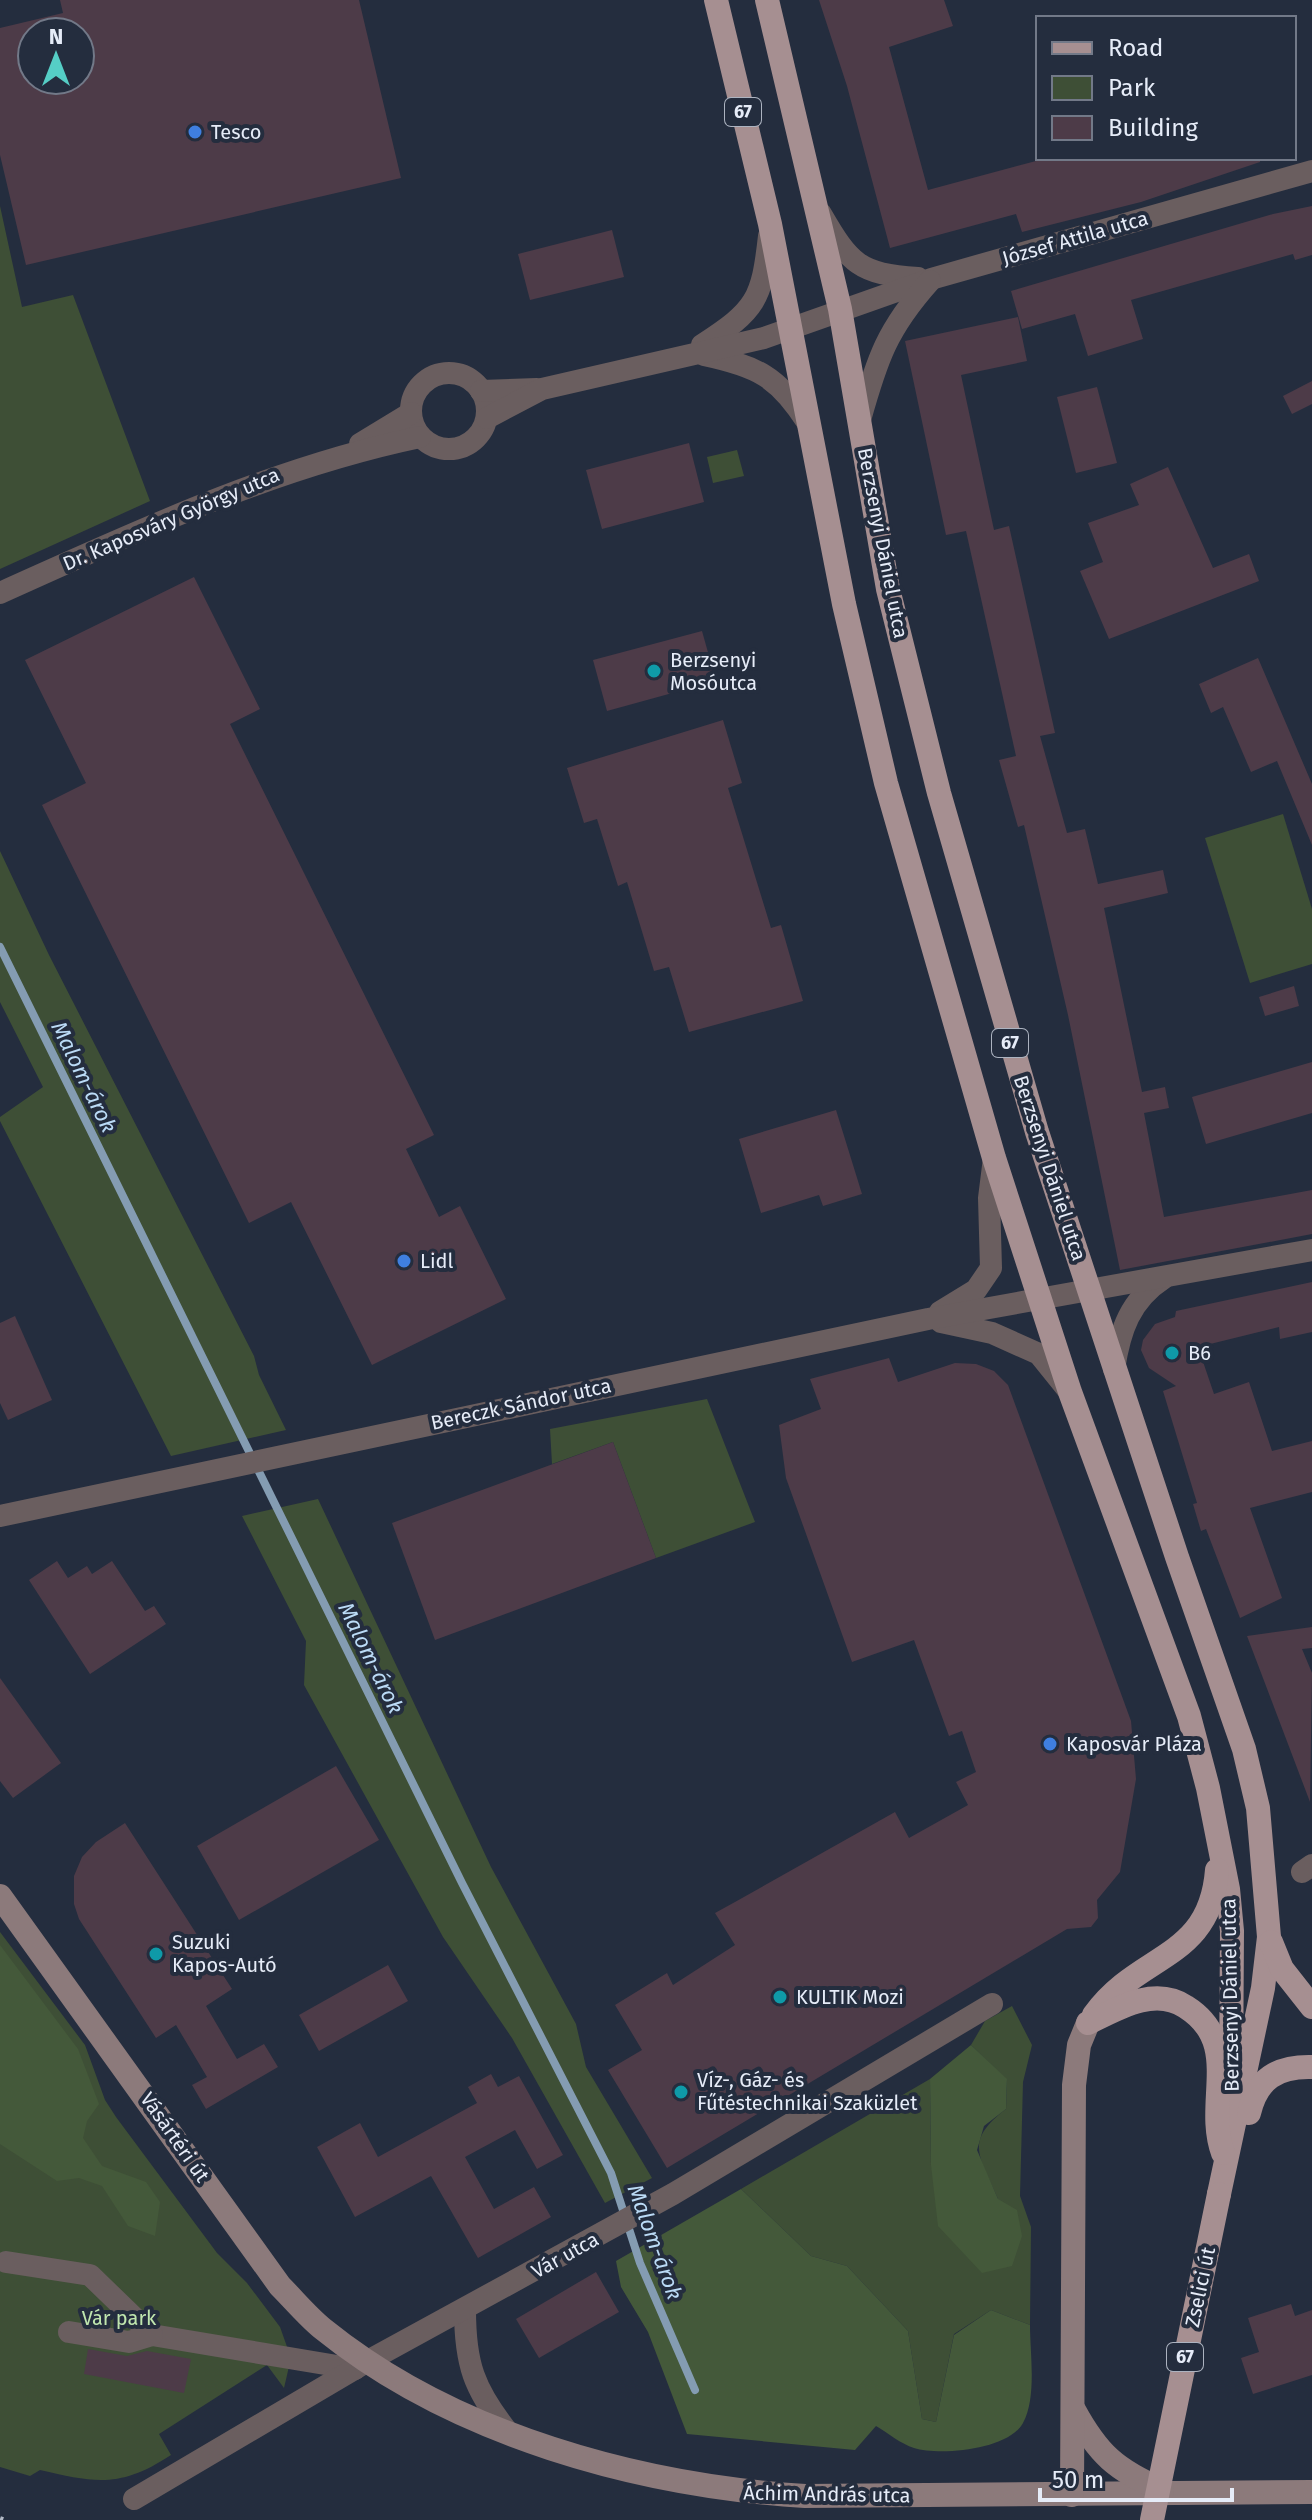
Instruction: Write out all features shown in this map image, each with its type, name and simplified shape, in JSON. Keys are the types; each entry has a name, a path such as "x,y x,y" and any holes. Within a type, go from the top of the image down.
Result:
{"main road":[{"name":"Berzsenyi Dániel utca","path":"716,0 770,224 864,698 994,1158 1070,1392 1189,1716 1219,1840 1232,1931 1228,2151"},
{"name":"Berzsenyi Dániel utca","path":"767,0 840,309 888,589 939,793 1037,1132 1244,1749 1258,1808 1269,1937 1263,1988 1219,2194"},
{"path":"1088,2023 1117,1988 1171,1953 1206,1919 1215,1895 1219,1840"},
{"path":"1269,1937 1282,1969 1312,2007"},
{"path":"1088,2023 1117,2008 1159,1998 1178,2001 1209,2025 1217,2046 1216,2135 1228,2151 1242,2139 1254,2093 1264,2079 1279,2071 1312,2067"},
{"name":"Zselici út","path":"1152,2520 1219,2194"}],"street":[{"name":"József Attila utca","path":"791,327 931,279 1312,171"},
{"path":"818,210 839,246 862,267 890,276 931,279"},
{"path":"691,352 739,321 756,301 765,272 770,224"},
{"path":"860,420 877,360 899,315 931,279"},
{"path":"481,391 542,389 691,352 764,338 791,327"},
{"path":"691,352 746,364 771,378 793,401 812,431"},
{"path":"487,418 481,391 462,375 440,374 424,382 415,393 411,413 420,437 434,446 461,447 477,437 487,418 542,389"},
{"name":"Dr. Kaposváry György utca","path":"345,452 411,413"},
{"name":"Dr. Kaposváry György utca","path":"0,593 180,512 345,452 420,437"},
{"path":"928,1319 976,1290 991,1268 989,1198 994,1158"},
{"name":"Bereczk Sándor utca","path":"0,1516 928,1319 1312,1250"},
{"path":"1114,1369 1124,1321 1141,1297 1165,1277"},
{"path":"928,1319 992,1333 1039,1354 1070,1392"},
{"name":"Vásártéri út","path":"0,1896 280,2286 362,2365"},
{"name":"Vár utca","path":"134,2499 362,2365 638,2213 992,2004"},
{"path":"1072,2495 1074,2085 1079,2045 1088,2023"},
{"path":"6,2262 90,2275 152,2335"},
{"path":"465,2310 470,2372 482,2400 507,2431"},
{"path":"69,2332 129,2342 152,2335 362,2365"},
{"name":"Áchim András utca","path":"362,2365 507,2431 597,2464 674,2483 738,2492 805,2496 1312,2492"},
{"path":"1073,2408 1091,2442 1110,2463 1169,2493"}],"green space":[{"path":"0,206 22,307 73,295 150,501 0,569"},
{"path":"737,450 744,476 713,483 707,457"},
{"path":"1283,814 1312,909 1312,964 1250,983 1205,838"},
{"path":"0,851 49,955 254,1356 259,1375 286,1430 171,1456 0,1121 0,1117 43,1087 0,1002"},
{"path":"707,1399 755,1522 656,1558 613,1442 552,1464 550,1429"},
{"path":"318,1499 491,1867 576,2024 586,2067 652,2178 605,2203 512,2038 443,1937 304,1685 306,1641 242,1516"},
{"name":"Vár park","path":"0,1932 85,2045 105,2100 116,2117 217,2253 247,2283 280,2327 291,2358 284,2388 267,2365 159,2434 171,2455 122,2478 93,2480 40,2470 30,2476 0,2467"},
{"path":"0,1945 78,2049 99,2104 87,2121 83,2138 102,2166 146,2182 160,2202 155,2236 128,2226 102,2186 79,2178 57,2181 0,2144"},
{"path":"1012,2006 1032,2045 1023,2082 1020,2196 1031,2227 1030,2325 991,2310 954,2334 936,2422 922,2419 908,2331 847,2266 811,2256 741,2189 930,2079 931,2165 998,2199 979,2150 984,2131 1006,2109 1007,2080 971,2045 985,2021"},
{"path":"971,2045 1007,2079 1006,2109 984,2126 977,2150 998,2199 1017,2210 1022,2236 1012,2266 982,2273 938,2226 931,2165 930,2079"},
{"path":"741,2189 811,2256 847,2266 908,2331 922,2419 936,2422 954,2335 991,2310 1030,2325 1031,2388 1023,2423 1015,2432 989,2445 956,2451 909,2446 876,2426 855,2450 687,2434 648,2332 621,2287 616,2261"}],"building":[{"name":"Tesco","path":"60,0 359,0 401,178 26,265 0,155 0,28 16,24 16,96 96,96 96,16 50,16 63,13"},
{"path":"819,0 944,0 953,26 889,47 928,190 1036,161 1035,158 1260,162 1141,202 1022,232 1016,214 890,248 847,86"},
{"path":"1312,206 1312,255 1295,260 1293,254 1131,300 1143,339 1088,356 1075,314 1022,329 1011,291 1273,214"},
{"path":"612,230 624,277 530,300 518,254"},
{"path":"1018,317 1027,361 961,375 994,530 1009,526 1055,733 1040,736 1067,833 1085,829 1098,884 1163,870 1168,893 1104,908 1142,1092 1165,1087 1169,1108 1144,1113 1164,1217 1312,1190 1312,1234 1120,1270 1068,1015 1024,825 1018,827 999,760 1016,756 966,531 946,535 905,341"},
{"path":"1312,381 1312,404 1292,414 1283,396"},
{"path":"1097,387 1117,463 1076,473 1057,397"},
{"path":"689,443 704,502 602,529 586,470"},
{"path":"1168,467 1213,568 1249,554 1259,581 1109,639 1080,571 1103,562 1088,523 1139,505 1130,484"},
{"path":"194,577 260,709 230,724 434,1135 406,1149 439,1217 460,1206 506,1299 372,1365 291,1202 249,1223 42,805 86,783 25,660"},
{"name":"Berzsenyi Mosóutca","path":"702,631 716,681 607,711 593,660"},
{"path":"1258,658 1312,784 1312,845 1277,761 1251,772 1223,707 1211,713 1199,684"},
{"path":"723,720 742,783 728,788 771,928 781,925 803,1001 689,1032 669,967 654,971 627,882 618,886 597,819 584,823 567,768"},
{"path":"1294,986 1299,1006 1265,1016 1259,997"},
{"path":"1312,1062 1312,1113 1206,1144 1192,1097"},
{"path":"836,1110 862,1194 823,1206 819,1195 761,1213 739,1139"},
{"path":"1312,1282 1312,1332 1280,1339 1279,1327 1198,1347 1214,1394 1249,1382 1272,1451 1312,1441 1312,1492 1250,1508 1282,1598 1240,1618 1206,1529 1201,1531 1193,1504 1197,1503 1163,1391 1176,1386 1149,1368 1141,1350 1143,1340 1155,1324 1175,1317 1176,1311"},
{"path":"15,1316 52,1400 8,1420 0,1403 0,1323"},
{"name":"Kaposvár Pláza","path":"889,1358 898,1382 955,1363 976,1364 994,1371 1008,1385 1131,1721 1136,1779 1120,1872 1097,1900 1098,1918 1091,1927 1067,1929 667,2168 608,2070 642,2050 615,2005 667,1973 673,1985 735,1945 715,1913 895,1812 909,1838 968,1805 956,1782 976,1772 962,1731 949,1736 914,1640 852,1662 786,1478 779,1425 821,1409 810,1379"},
{"path":"613,1442 656,1558 435,1640 392,1523"},
{"path":"57,1561 68,1578 87,1566 92,1574 112,1561 145,1611 154,1606 166,1624 90,1674 29,1580"},
{"path":"1312,1627 1312,1648 1302,1649 1312,1673 1310,1802 1247,1636"},
{"path":"0,1678 61,1763 13,1798 0,1781"},
{"path":"336,1766 379,1840 239,1920 197,1846"},
{"name":"Suzuki Kapos-Autó","path":"125,1823 232,1989 206,2006 237,2059 264,2044 278,2067 206,2109 192,2085 207,2077 176,2025 156,2038 79,1919 74,1904 74,1876 82,1857 96,1842"},
{"path":"388,1965 408,2001 319,2051 299,2015"},
{"path":"491,2074 498,2087 519,2076 563,2155 537,2169 515,2130 465,2157 494,2209 534,2187 551,2217 478,2258 431,2176 355,2217 317,2147 360,2123 378,2157 477,2103 468,2087"},
{"path":"596,2272 619,2312 539,2358 516,2319"},
{"path":"1291,2304 1295,2316 1312,2310 1312,2375 1253,2394 1241,2358 1259,2352 1248,2318"},
{"path":"88,2349 127,2356 147,2351 191,2359 184,2393 84,2374"}],"waterway":[{"name":"Malom-árok","path":"0,947 462,1883 611,2173 640,2263 695,2390"}],"place":[{"name":"Tesco","path":"195,132"},
{"name":"Berzsenyi Mosóutca","path":"654,671"},
{"name":"Lidl","path":"404,1261"},
{"name":"B6","path":"1172,1353"},
{"name":"Kaposvár Pláza","path":"1050,1744"},
{"name":"Suzuki Kapos-Autó","path":"156,1954"},
{"name":"KULTIK Mozi","path":"780,1997"},
{"name":"Víz-, Gáz- és Fűtéstechnikai Szaküzlet","path":"681,2092"}]}
